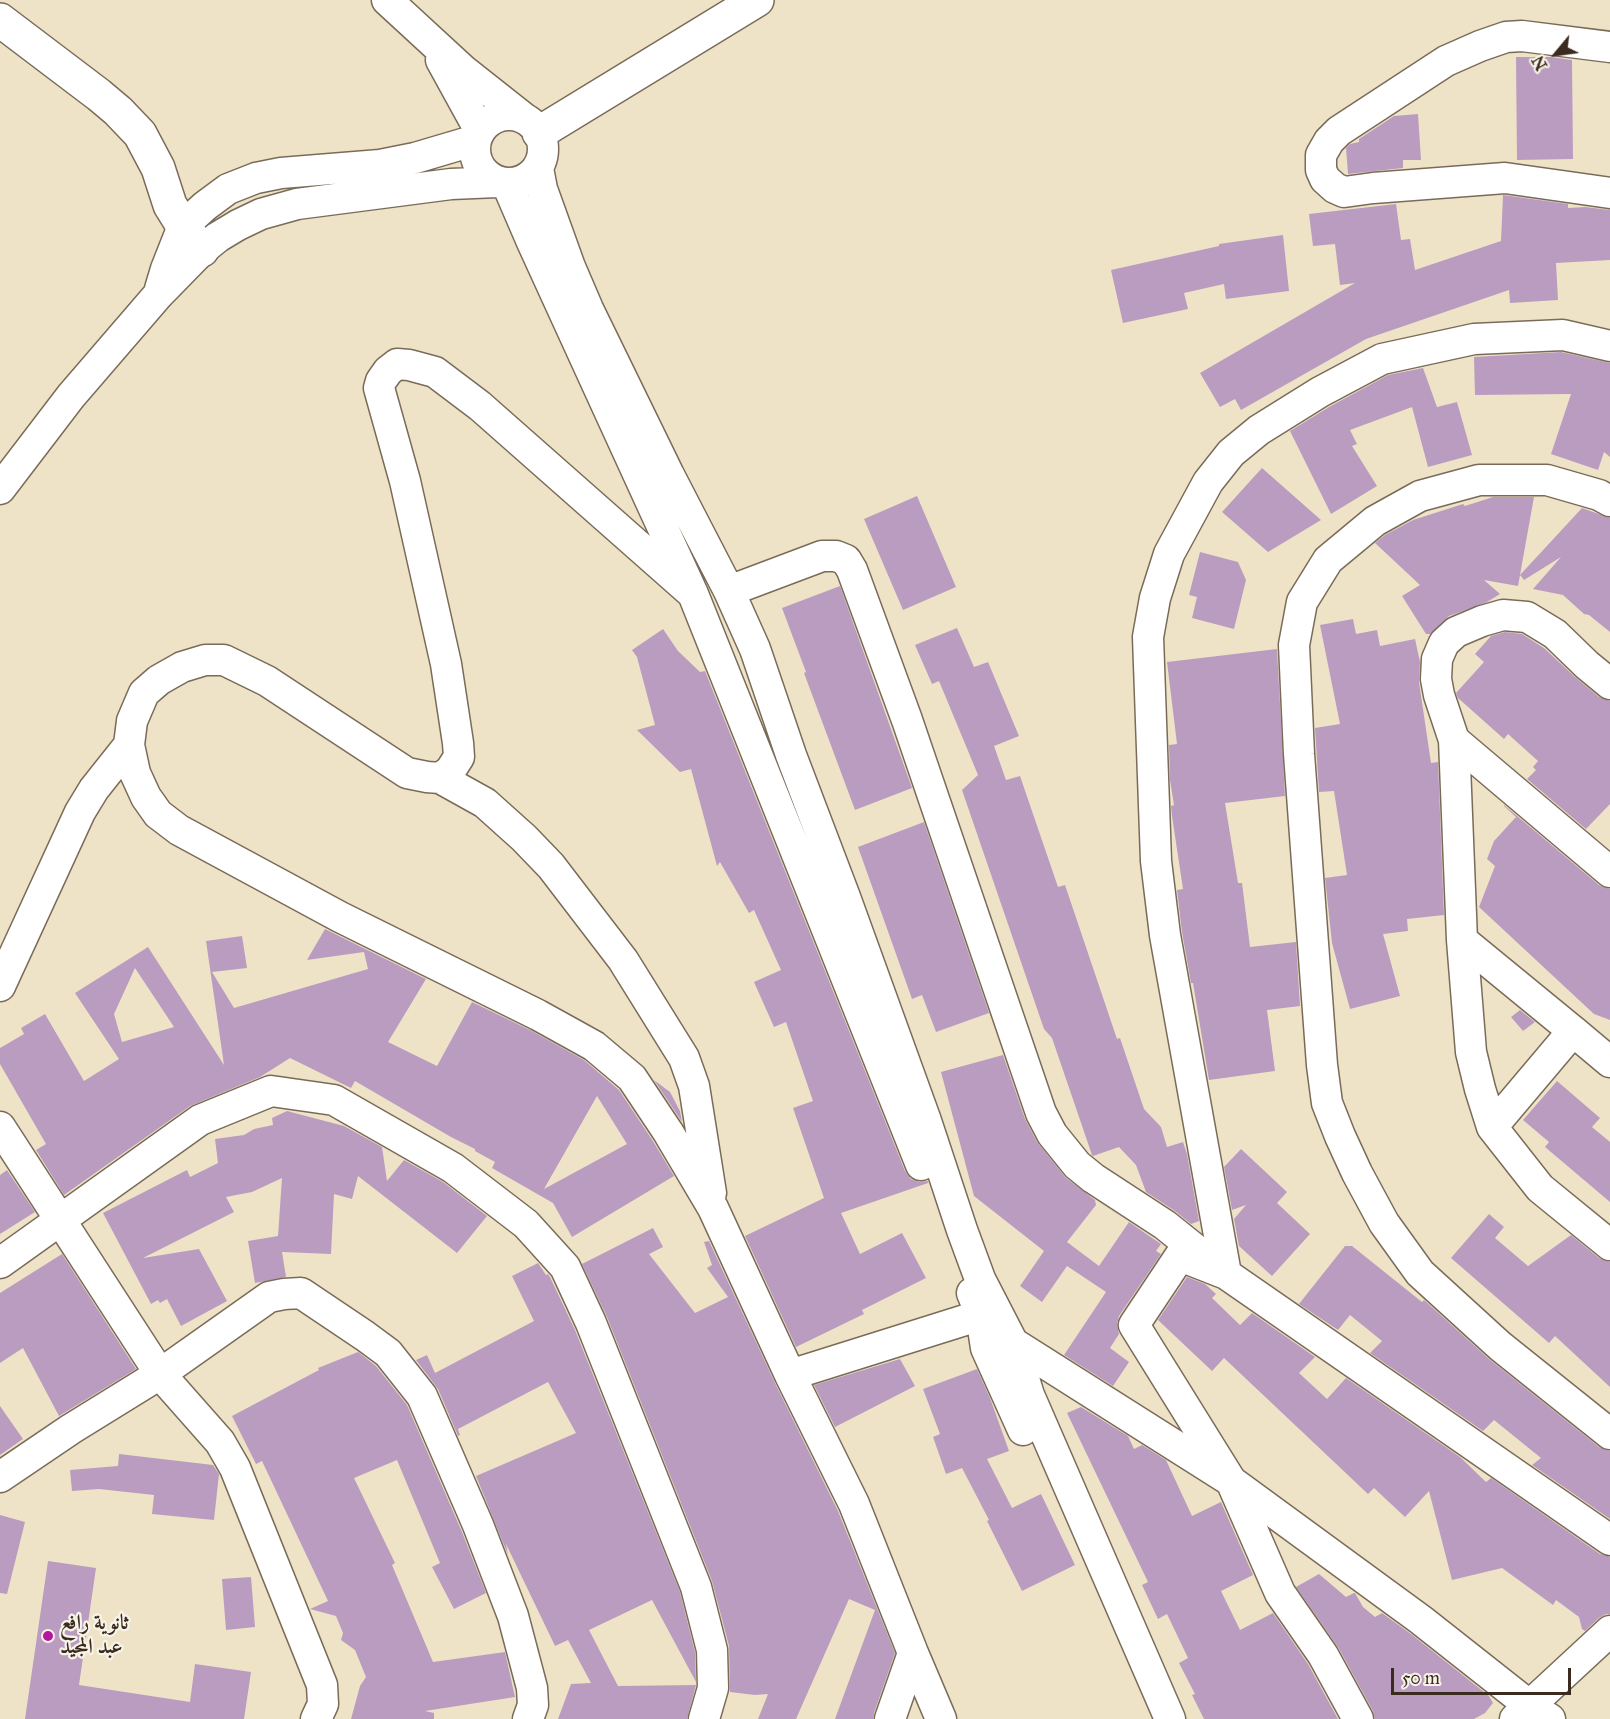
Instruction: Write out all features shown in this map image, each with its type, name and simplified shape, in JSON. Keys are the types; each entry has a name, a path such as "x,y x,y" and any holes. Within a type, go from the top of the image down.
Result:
{"highway":[{"path":"532,126 757,0"},
{"path":"0,20 99,95 140,134 158,168 170,205 192,238"}],"street":[{"path":"387,0 431,42 532,126 542,142 543,151 538,168 542,189 570,267 669,475 729,591 754,650 925,1118 980,1279 1013,1343 1029,1395 1170,1719"},
{"path":"1610,47 1522,36 1506,37 1480,46 1446,61 1340,131 1329,141 1321,155 1321,170 1325,179 1344,192 1505,178 1610,193"},
{"path":"431,42 478,136"},
{"path":"532,126 515,116 505,115 495,118 487,123 478,136 475,150 477,160 481,170 489,177 502,182 532,242 693,594 981,1315 986,1348 1113,1628 1151,1719"},
{"path":"0,489 71,396 158,295 166,269 192,238 218,195 256,178 281,173 380,165 415,158 478,136"},
{"path":"192,238 218,237 261,214 281,207 435,186 516,183 525,180 538,168"},
{"path":"1226,1274 1165,934 1156,861 1148,637 1155,598 1169,554 1208,482 1231,453 1259,430 1320,392 1382,359 1474,339 1563,335 1610,346"},
{"path":"440,778 450,771 459,757 458,743 446,664 405,481 379,388 388,371 397,364 435,372 480,406 693,594"},
{"path":"1610,501 1599,495 1547,480 1479,480 1420,496 1375,522 1328,560 1302,602 1294,645 1299,754 1322,1065 1328,1103 1340,1136 1384,1223 1420,1273 1500,1346 1610,1434"},
{"path":"729,591 822,556 836,556 846,561 852,570 903,709 1041,1113 1052,1134 1077,1165 1165,1225 1226,1274 1610,1540"},
{"path":"1610,684 1555,634 1527,617 1503,615 1456,632 1444,643 1437,659 1436,679 1439,695 1454,740 1462,940 1471,1052 1492,1127 1540,1188 1610,1245"},
{"path":"714,1208 694,1086 684,1058 623,960 551,866 524,838 485,803 440,778 407,773 267,681 224,660 205,660 182,667 159,680 144,693 132,721 129,745 135,773 146,797 158,814 179,830 340,917 538,1015 594,1046 632,1078 714,1208 790,1375 854,1504 941,1719"},
{"path":"1454,740 1610,872"},
{"path":"0,986 80,812 94,789 129,745"},
{"path":"1462,940 1610,1062"},
{"path":"1492,1127 1573,1031"},
{"path":"0,1263 200,1120 271,1090 334,1100 453,1168 526,1224 565,1267 595,1334 696,1587 712,1650 713,1688 704,1719"},
{"path":"0,1127 160,1374 220,1442 236,1468 322,1685 323,1704 316,1719"},
{"path":"1226,1274 1180,1256 1134,1325 1231,1481 1280,1593 1323,1655 1358,1719"},
{"path":"0,1477 71,1429 160,1374 269,1297 284,1293 301,1293 388,1353 423,1396 513,1616 532,1689 533,1705 528,1719"},
{"path":"790,1375 981,1315"},
{"path":"1013,1343 1231,1481 1421,1620 1532,1715 1610,1631"},
{"path":"890,1719 913,1653"}],"building":[{"path":"1516,57 1551,57 1572,60 1573,159 1517,160"},
{"path":"1418,114 1421,160 1403,160 1403,168 1348,174 1346,148 1350,144 1359,142 1359,139 1394,116"},
{"path":"1503,195 1568,204 1568,208 1585,207 1610,210 1610,260 1556,263 1558,300 1510,303 1509,290 1366,339 1241,410 1235,399 1220,407 1200,373 1355,283 1340,285 1335,244 1313,246 1309,214 1396,204 1401,240 1410,239 1415,270 1501,241"},
{"path":"1283,235 1289,291 1226,299 1224,284 1184,293 1188,309 1123,323 1111,270 1219,246 1219,244"},
{"path":"1561,352 1610,363 1610,457 1604,452 1598,470 1551,454 1571,394 1475,395 1474,357"},
{"path":"1423,368 1437,407 1457,402 1472,455 1428,467 1412,407 1350,430 1357,444 1352,446 1377,486 1331,514 1290,431 1388,375"},
{"path":"1262,468 1321,520 1268,552 1222,512"},
{"path":"917,496 956,587 903,610 864,519"},
{"path":"1493,497 1534,497 1518,586 1484,580 1500,594 1487,602 1449,616 1430,634 1426,634 1402,596 1420,585 1375,543 1413,520"},
{"path":"1582,508 1610,518 1610,632 1589,615 1584,614 1563,595 1533,589 1561,557 1524,580 1520,575"},
{"path":"1200,552 1238,562 1246,580 1234,629 1192,618 1197,597 1189,595"},
{"path":"840,586 912,788 855,810 782,608"},
{"path":"1353,619 1356,634 1377,630 1380,646 1415,639 1420,662 1419,682 1431,763 1438,762 1444,915 1407,919 1408,931 1383,934 1400,996 1350,1009 1332,943 1325,878 1347,875 1334,791 1319,792 1315,728 1340,724 1320,625"},
{"path":"957,628 974,667 988,662 1019,736 994,746 1006,780 1020,776 1058,887 1065,885 1117,1039 1120,1038 1144,1109 1161,1127 1167,1147 1183,1142 1199,1221 1191,1224 1146,1192 1136,1165 1119,1147 1092,1155 1052,1038 1044,1029 962,790 978,775 939,681 932,684 915,645"},
{"path":"663,629 678,651 700,672 705,671 905,1171 911,1179 919,1182 928,1181 928,1183 841,1213 860,1254 902,1233 926,1278 862,1310 864,1314 796,1347 745,1236 824,1198 793,1108 813,1101 786,1022 774,1027 754,982 781,970 754,910 749,913 720,862 717,866 691,769 680,772 637,730 655,725 637,657 632,650"},
{"path":"1505,632 1522,634 1544,648 1599,697 1610,701 1610,804 1586,829 1527,779 1536,770 1533,767 1538,761 1508,734 1504,739 1458,698 1456,693 1484,662 1475,654 1491,636"},
{"path":"1277,649 1285,796 1225,803 1238,883 1242,883 1250,947 1296,942 1300,1006 1267,1010 1275,1071 1209,1080 1182,932 1177,890 1183,889 1171,806 1174,805 1170,780 1169,745 1177,744 1167,662"},
{"path":"1504,805 1599,885 1610,889 1610,1020 1594,1014 1479,907 1495,866 1487,859 1494,841 1516,817"},
{"path":"924,822 989,1013 936,1032 922,995 912,999 858,847"},
{"path":"325,929 426,979 388,1042 437,1066 472,1002 530,1030 584,1060 619,1090 674,1176 572,1237 553,1203 492,1168 495,1162 475,1149 355,1081 351,1088 290,1058 260,1077 190,1106 64,1195 36,1150 46,1144 0,1064 0,1048 24,1034 21,1028 45,1014 84,1081 119,1059 75,993 148,947 224,1065 206,941 242,936 247,968 212,972 234,1008 368,969 364,952 307,960","holes":["135,968 174,1027 122,1042 114,1014","597,1096 627,1144 544,1189"]},
{"path":"1520,1010 1535,1022 1523,1031 1511,1017"},
{"path":"1003,1055 1025,1119 1037,1142 1066,1178 1095,1200 1096,1205 1067,1242 1099,1266 1129,1222 1161,1244 1156,1251 1161,1254 1119,1316 1117,1324 1119,1334 1110,1348 1129,1362 1113,1386 1064,1355 1106,1292 1067,1266 1042,1302 1020,1286 1044,1251 974,1196 941,1072"},
{"path":"654,1080 670,1092 680,1111 682,1122"},
{"path":"1557,1081 1600,1118 1592,1127 1610,1142 1610,1202 1545,1147 1549,1142 1523,1120"},
{"path":"287,1111 344,1126 382,1147 387,1181 404,1160 443,1182 487,1216 457,1253 358,1176 352,1199 334,1194 331,1254 282,1252 286,1277 255,1283 248,1241 278,1236 282,1178 252,1192 226,1197 234,1212 143,1258 199,1249 227,1301 181,1326 167,1299 151,1304 103,1213 187,1170 190,1177 218,1163 215,1139 244,1135 254,1129 273,1125 272,1118"},
{"path":"1241,1149 1287,1192 1277,1203 1310,1234 1272,1276 1239,1246 1234,1219 1246,1205 1232,1210 1224,1167"},
{"path":"7,1170 35,1212 0,1234 0,1175"},
{"path":"1489,1214 1504,1227 1495,1238 1528,1266 1571,1235 1599,1258 1610,1262 1610,1387 1555,1336 1549,1343 1451,1258"},
{"path":"653,1228 663,1247 649,1254 695,1313 728,1297 707,1268 712,1265 704,1242 709,1241 838,1511 895,1653 873,1719 835,1719 875,1610 849,1599 796,1719 758,1719 768,1694 730,1692 729,1646 712,1581 607,1317 582,1264"},
{"path":"1345,1246 1352,1246 1422,1302 1424,1300 1489,1359 1599,1447 1610,1451 1610,1519 1532,1465 1541,1458 1494,1420 1483,1431 1370,1353 1382,1341 1350,1315 1338,1330 1299,1304"},
{"path":"62,1254 136,1369 59,1416 23,1348 0,1363 0,1293"},
{"path":"538,1263 550,1277 575,1330 680,1592 695,1652 696,1682 652,1600 589,1630 618,1686 696,1685 687,1719 558,1719 571,1684 591,1683 568,1640 555,1646 506,1544 508,1555 476,1476 576,1433 548,1382 458,1429 460,1435 458,1436 438,1389 416,1360 427,1355 435,1373 534,1321 512,1276"},
{"path":"1187,1277 1205,1284 1216,1294 1212,1298 1240,1325 1252,1313 1315,1357 1299,1373 1327,1399 1346,1378 1460,1457 1486,1482 1491,1478 1600,1554 1610,1557 1610,1614 1599,1618 1585,1631 1582,1629 1579,1617 1556,1600 1553,1605 1502,1568 1452,1580 1429,1491 1405,1517 1374,1488 1368,1494 1224,1358 1212,1371 1158,1320"},
{"path":"358,1352 376,1366 407,1405 486,1593 454,1609 432,1567 440,1563 397,1460 354,1478 395,1563 392,1565 433,1662 505,1652 515,1697 425,1711 434,1713 434,1719 351,1719 360,1686 366,1677 355,1650 341,1640 343,1633 336,1616 310,1609 328,1601 262,1461 256,1464 232,1416 319,1370 318,1368"},
{"path":"900,1359 915,1386 835,1427 814,1385"},
{"path":"977,1369 1009,1451 987,1459 1012,1508 1041,1494 1075,1565 1022,1591 962,1468 946,1474 933,1437 940,1434 923,1389"},
{"path":"0,1406 23,1439 0,1455"},
{"path":"1081,1407 1128,1436 1134,1449 1142,1445 1166,1460 1192,1516 1221,1502 1253,1575 1221,1591 1240,1630 1273,1613 1308,1664 1338,1719 1204,1719 1192,1695 1195,1694 1179,1663 1188,1658 1167,1614 1158,1619 1142,1585 1148,1582 1067,1413"},
{"path":"119,1454 213,1465 219,1474 214,1520 152,1514 154,1495 99,1489 72,1491 70,1470 118,1466"},
{"path":"0,1515 25,1522 7,1594 0,1593"},
{"path":"48,1561 96,1568 79,1685 190,1702 195,1664 251,1672 244,1719 25,1719"},
{"path":"1319,1574 1346,1597 1355,1593 1363,1607 1375,1617 1382,1613 1411,1634 1489,1696 1493,1703 1485,1713 1474,1719 1375,1719 1373,1711 1338,1647 1296,1587"},
{"path":"251,1577 255,1627 226,1630 222,1579"}],"place":[{"name":"ثانوية رافع عبد المجيد","path":"48,1636"}]}
